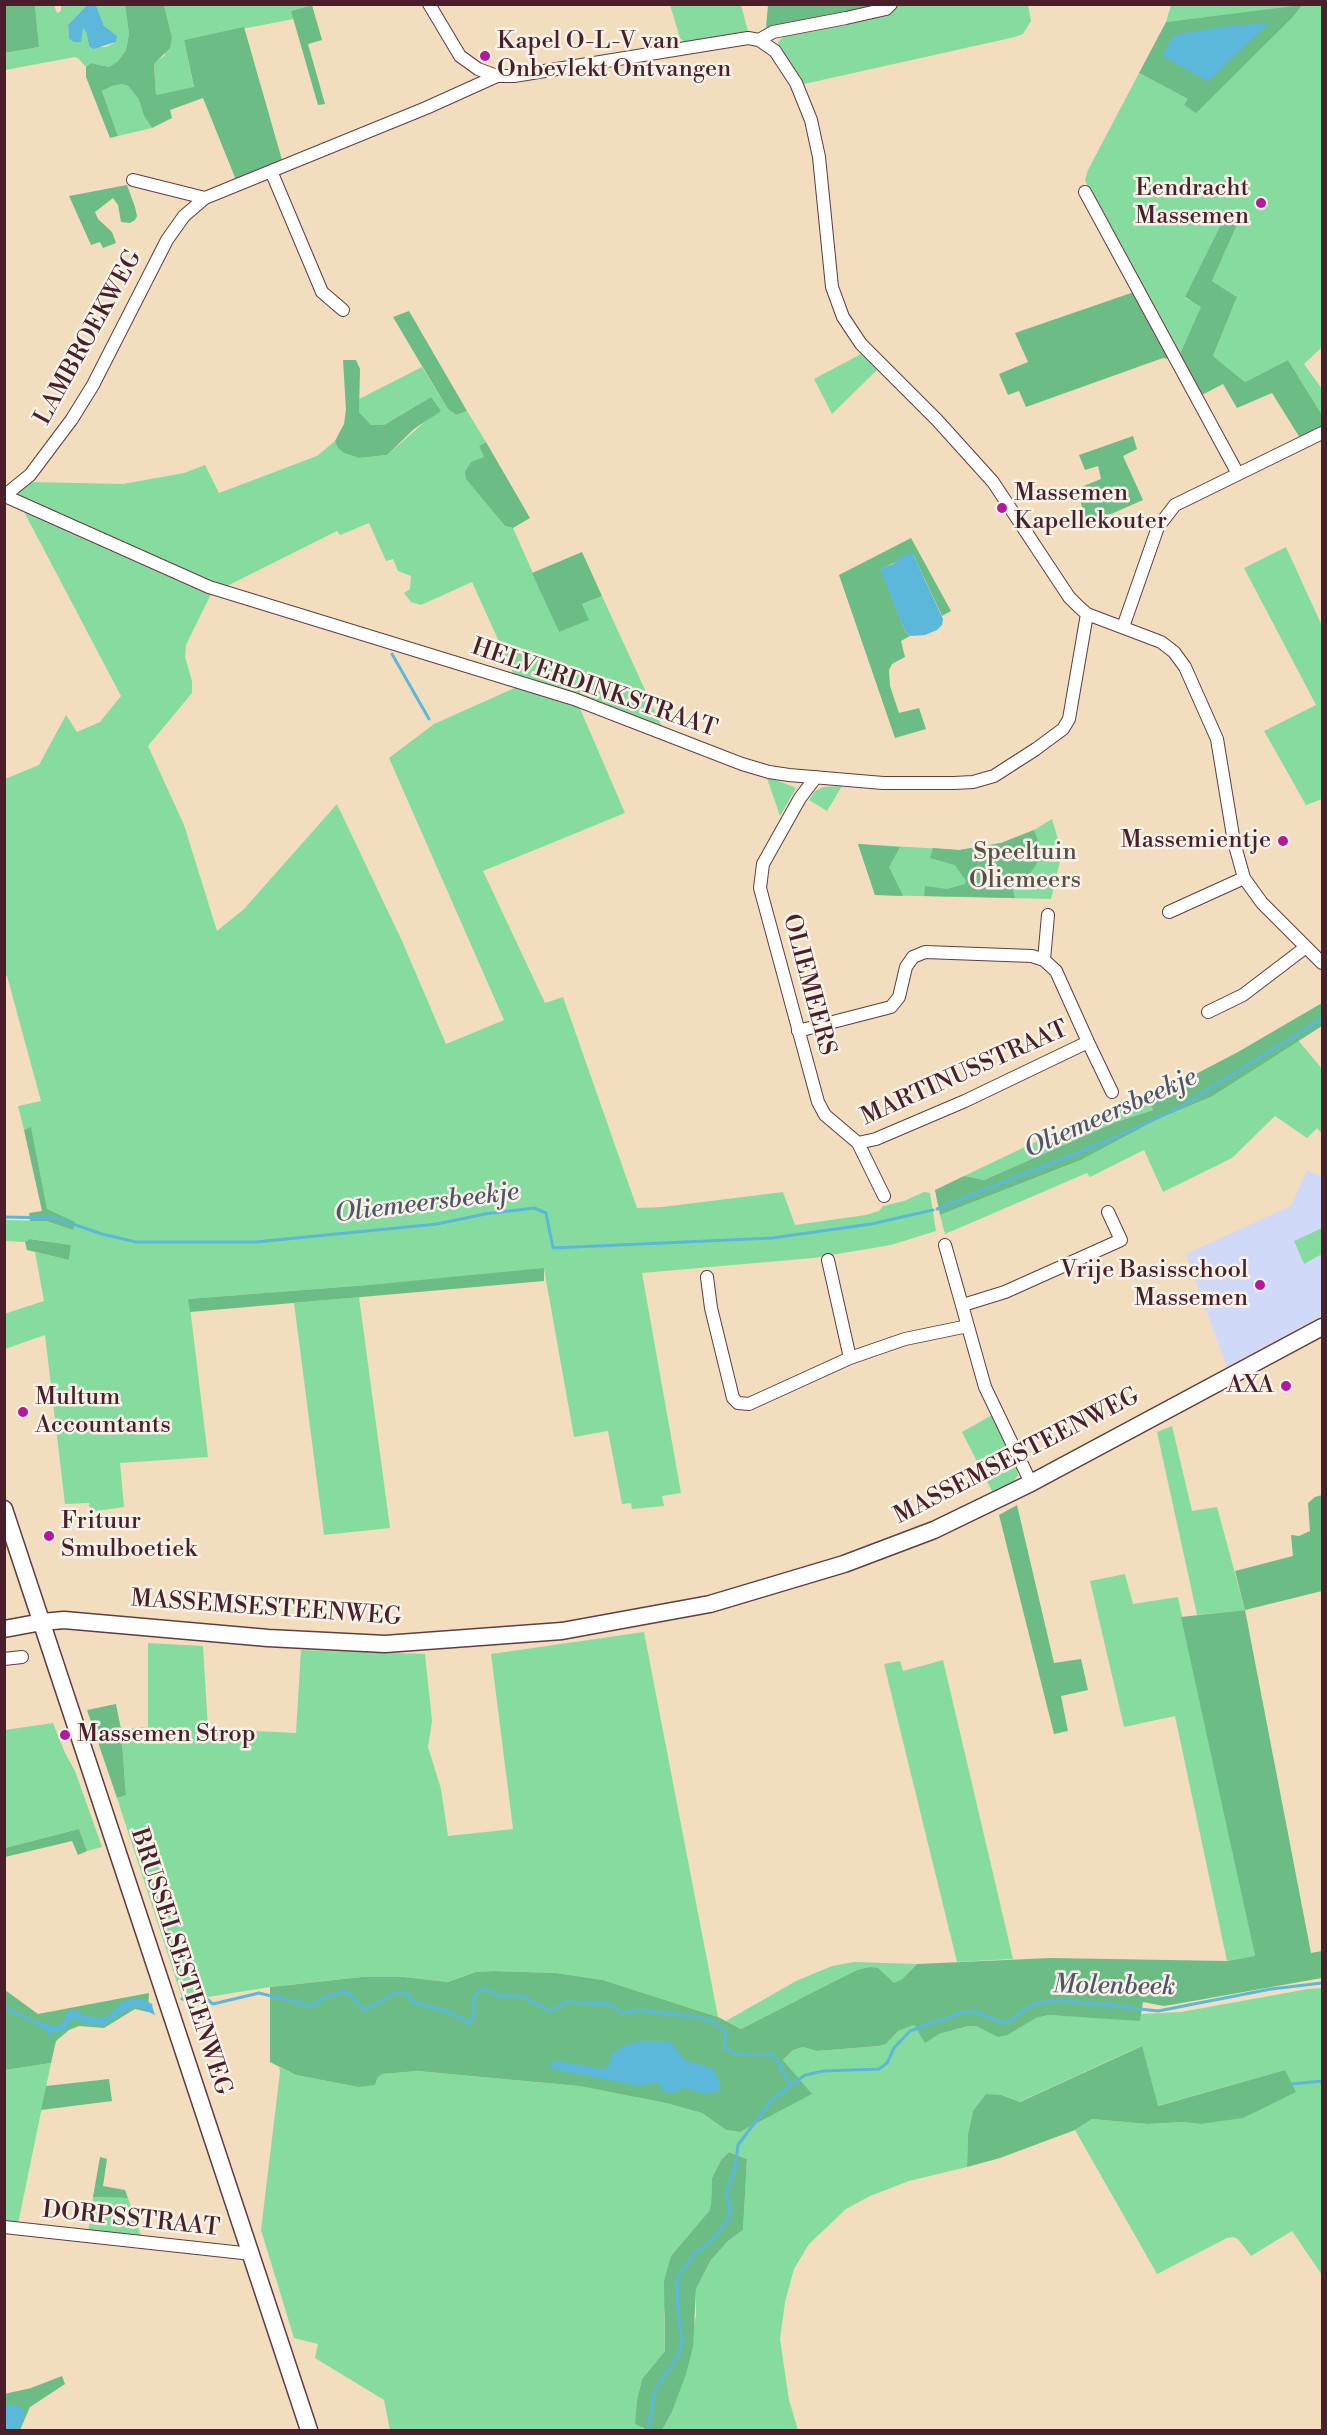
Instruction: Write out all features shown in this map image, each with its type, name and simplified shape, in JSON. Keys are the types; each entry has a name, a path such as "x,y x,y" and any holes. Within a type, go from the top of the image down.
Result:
{"main road":[{"name":"MASSEMSESTEENWEG","path":"4,1629 64,1620 267,1638 385,1644 562,1631 710,1604 844,1564 934,1530 1031,1483 1323,1327"},
{"name":"BRUSSELSESTEENWEG","path":"4,1509 309,2430"}],"street":[{"path":"429,4 460,56 478,69 497,76 513,76 748,38 759,40 775,51 791,75 811,120 819,157 832,287 843,317 861,344 937,420 993,482 1070,597 1087,614 1161,642 1174,652 1185,667 1217,739 1234,842 1244,878 1262,903 1323,963"},
{"path":"759,40 773,32 885,9 891,4"},
{"name":"LAMBROEKWEG","path":"5,496 30,474 72,419 93,385 167,240 184,216 205,198 426,108 497,76"},
{"path":"271,171 322,292 343,310"},
{"path":"133,180 205,198"},
{"path":"1085,192 1238,474"},
{"path":"1124,627 1158,527 1175,505 1323,433"},
{"name":"HELVERDINKSTRAAT","path":"5,496 209,587 574,699 769,772 883,783 973,782 994,776 1036,750 1063,729 1069,719 1087,614"},
{"name":"OLIEMEERS","path":"816,777 800,798 763,864 760,888 818,1102 825,1115 858,1143 884,1196"},
{"path":"1168,912 1244,878"},
{"path":"798,1031 891,1007 899,997 906,967 913,957 926,952 1032,956 1044,960 1048,915"},
{"path":"1208,1012 1243,995 1306,947"},
{"name":"MARTINUSSTRAAT","path":"1044,960 1056,971 1112,1092"},
{"name":"MARTINUSSTRAAT","path":"858,1143 876,1139 965,1101 1088,1042"},
{"path":"963,1305 1005,1292 1121,1240 1108,1212"},
{"path":"945,1245 985,1387 1031,1483"},
{"path":"828,1260 850,1358"},
{"path":"707,1277 711,1308 733,1398 738,1403 749,1404 850,1358 905,1339 968,1326"},
{"path":"4,1659 21,1657"},
{"name":"DORPSSTRAAT","path":"4,2227 252,2254"}],"shaded area":[{"name":"Vrije Basisschool Massemen","path":"1307,1170 1322,1177 1322,1315 1227,1368 1186,1254 1291,1206"}],"green space":[{"path":"5,4 35,5 39,47 5,53"},
{"path":"35,5 54,5 57,13 61,11 61,5 87,5 68,25 69,39 74,42 83,28 89,46 106,47 116,42 104,26 96,5 125,5 129,34 126,50 118,61 109,67 91,63 86,67 75,57 5,70 5,53 39,47"},
{"path":"125,5 164,5 172,37 170,48 154,64 156,95 194,87 184,40 244,27 282,160 236,180 203,98 170,110 172,118 152,128 144,116 138,98 128,86 122,84 102,91 118,136 110,138 86,77 86,67 91,63 109,67 118,61 126,50 129,34"},
{"path":"164,5 312,5 291,11 294,19 184,40 194,88 156,95 154,63 164,56 172,37"},
{"path":"312,5 322,40 308,44 325,104 318,105 291,11"},
{"path":"670,5 741,5 748,31 685,42 680,38"},
{"path":"768,5 880,5 766,27"},
{"path":"900,5 1028,5 1031,21 1023,34 1015,37 804,84 779,48 778,42 784,36 881,16"},
{"name":"Eendracht Massemen","path":"1171,5 1322,5 1322,347 1304,364 1322,389 1322,415 1288,360 1245,382 1213,356 1237,297 1212,281 1237,225 1224,218 1185,298 1202,306 1179,356 1096,205 1085,180 1088,170 1139,73 1188,99 1196,112 1293,17 1301,6 1166,22"},
{"path":"1302,5 1293,17 1196,113 1184,105 1188,99 1139,73 1166,22"},
{"path":"122,84 128,86 138,98 144,116 152,128 118,136 102,91"},
{"path":"127,185 135,207 137,216 135,220 130,223 121,222 118,205 113,198 95,212 98,219 112,232 116,243 103,248 100,242 91,245 69,196"},
{"path":"1224,218 1237,225 1212,281 1237,297 1213,356 1245,382 1288,360 1322,415 1322,427 1300,438 1272,393 1237,408 1223,384 1200,396 1179,356 1201,307 1185,297"},
{"path":"1134,292 1169,359 1163,358 1026,407 1019,391 1008,395 999,374 1028,362 1015,333"},
{"path":"409,311 467,411 456,415 448,409 393,317"},
{"path":"861,354 877,370 832,414 814,379"},
{"path":"343,360 356,360 360,369 359,412 371,425 384,425 431,397 441,411 414,429 387,455 359,458 344,453 335,441 344,424 346,410"},
{"path":"422,367 448,409 456,415 467,411 486,442 479,446 484,457 466,478 505,526 513,528 559,632 588,620 582,604 602,596 663,729 515,677 472,582 421,605 411,602 404,593 410,589 411,576 398,571 393,559 386,561 369,523 340,535 337,531 223,588 19,496 18,492 30,482 123,484 184,473 205,465 219,493 317,456 335,441 344,453 359,458 387,455 427,420 431,397 384,425 376,426 371,425 359,412 359,399"},
{"path":"1133,436 1137,449 1123,456 1143,500 1088,524 1076,489 1101,479 1098,466 1085,470 1079,455"},
{"path":"486,442 530,518 513,528 505,526 466,479 465,472 471,462 484,457 479,446"},
{"path":"22,508 212,592 186,645 185,657 192,681 192,693 148,746 184,825 217,931 244,909 337,804 402,941 446,1044 504,1020 389,758 434,724 519,686 578,704 625,813 483,871 545,1003 563,997 637,1208 783,1192 795,1225 866,1215 879,1211 883,1206 904,1201 924,1192 930,1193 936,1231 891,1245 813,1258 642,1273 681,1493 662,1496 664,1506 632,1509 631,1503 622,1504 608,1431 574,1437 544,1269 189,1299 208,1457 120,1463 124,1507 90,1512 89,1503 65,1504 45,1335 5,1349 4,1314 44,1301 35,1252 69,1260 71,1245 31,1239 25,1242 5,1241 5,1220 46,1221 73,1230 47,1210 31,1128 24,1130 18,1106 41,1101 7,976 5,976 5,779 39,765 66,715 77,732 100,722 121,696"},
{"path":"911,538 951,611 942,616 913,554 881,569 905,631 910,636 901,641 905,657 892,664 889,670 890,686 899,713 919,708 926,729 895,738 839,575"},
{"path":"1286,547 1322,626 1322,799 1306,805 1264,731 1316,705 1244,568"},
{"path":"582,552 602,596 582,604 589,620 559,632 532,573"},
{"path":"766,776 796,788 780,816 768,781"},
{"path":"842,786 827,811 809,800 815,791 823,787"},
{"name":"Speeltuin Oliemeers","path":"1052,819 1062,853 1051,899 875,895 858,844 960,850 1001,843 1034,830"},
{"path":"1034,830 1042,856 1031,872 1012,887 1015,898 924,896 925,886 947,889 965,884 966,881 955,865 930,858 933,848 959,850 1001,843"},
{"path":"858,844 900,847 889,867 903,896 875,895"},
{"path":"1322,1003 1322,1026 1211,1097 1158,1119 1081,1160 940,1215 935,1190 964,1176 984,1180 1116,1122 1153,1110 1148,1099 1238,1052"},
{"path":"1298,1040 1322,1069 1322,1134 1317,1128 1307,1138 1275,1116 1232,1158 1163,1192 1144,1150 1090,1177 1087,1173 945,1234 940,1215 1081,1160 1158,1119 1211,1097"},
{"path":"1148,1099 1153,1110 1116,1122 984,1180 964,1176 1088,1117"},
{"path":"31,1127 47,1209 75,1222 73,1230 46,1221 30,1221 29,1213 42,1211 24,1130"},
{"path":"1322,1228 1322,1254 1304,1264 1294,1241"},
{"path":"30,1239 71,1245 69,1260 27,1250 25,1242"},
{"path":"544,1268 544,1281 190,1312 188,1299 368,1285"},
{"path":"359,1297 390,1528 324,1535 294,1303"},
{"path":"992,1415 1016,1464 1018,1475 1014,1481 992,1491 962,1432"},
{"path":"1172,1426 1192,1511 1217,1507 1245,1610 1197,1615 1157,1432"},
{"path":"1322,1495 1322,1591 1245,1610 1235,1571 1293,1556 1291,1535 1299,1536 1310,1531 1308,1503"},
{"path":"1017,1505 1054,1663 1081,1659 1088,1690 1061,1696 1068,1731 1054,1734 999,1515"},
{"path":"1125,1574 1133,1604 1178,1597 1255,1956 1227,1961 1175,1716 1124,1727 1090,1581"},
{"path":"1245,1610 1311,1953 1322,1951 1322,1978 1164,2006 1143,2002 1140,2021 1048,2015 1036,2018 1008,2035 998,2037 976,2026 968,2026 939,2034 925,2043 914,2025 898,2031 886,2044 879,2046 817,2051 803,2047 793,2050 783,2060 812,2094 740,2132 726,2130 702,2113 666,2103 579,2086 417,2071 382,2074 377,2078 375,2085 358,2087 296,2075 270,2062 270,1987 362,1977 404,1977 448,1982 476,1972 556,1973 603,1980 718,2017 741,2029 857,1970 870,1967 878,1968 894,1983 902,1979 917,1964 1051,1958 1227,1961 1255,1956 1181,1617"},
{"path":"644,1632 718,2017 603,1980 556,1973 494,1971 476,1972 448,1982 404,1977 362,1977 270,1987 183,2001 117,1798 126,1795 121,1729 148,1727 148,1643 203,1646 208,1729 296,1733 301,1650 425,1654 432,1721 428,1747 441,1789 448,1836 513,1829 491,1654"},
{"path":"943,1660 1013,1959 957,1962 884,1664 900,1661 903,1671"},
{"path":"116,1704 121,1729 126,1795 117,1798 87,1710"},
{"path":"53,1723 75,1771 102,1847 87,1851 79,1829 5,1848 5,1730"},
{"path":"79,1829 87,1851 78,1855 72,1841 5,1857 5,1848"},
{"path":"854,1962 917,1964 902,1979 894,1983 886,1977 857,1970 741,2029 726,2021 796,1981 832,1966"},
{"path":"1322,1988 1322,2275 1292,2231 1251,2256 1238,2239 1227,2238 1157,2274 1075,2130 1092,2119 1148,2124 1183,2122 1200,2124 1285,2070 1157,2106 1141,2046 1019,2102 1001,2095 973,2111 968,2134 967,2167 909,2181 870,2196 846,2209 809,2244 794,2269 785,2302 780,2339 789,2400 798,2430 662,2430 678,2395 696,2316 696,2289 711,2260 728,2241 743,2230 747,2159 729,2152 721,2160 712,2178 709,2211 671,2256 664,2315 665,2351 642,2379 637,2400 636,2424 645,2430 390,2430 384,2400 315,2358 318,2344 294,2338 261,2230 279,2067 296,2075 358,2087 382,2074 417,2071 579,2086 666,2103 702,2113 726,2130 740,2132 811,2094 783,2060 793,2050 803,2047 817,2051 879,2046 886,2044 898,2031 914,2025 925,2042 939,2034 968,2026 976,2026 998,2036 1008,2035 1036,2018 1048,2015 1140,2020 1141,2014 1181,2012"},
{"path":"5,1990 38,2014 149,1993 148,2012 135,2009 104,2028 79,2026 69,2030 56,2041 51,2063 5,2070"},
{"path":"1142,2046 1158,2106 1285,2070 1296,2092 1243,2118 1200,2124 1183,2122 1148,2124 1092,2119 1075,2130 1000,2158 967,2167 968,2134 973,2111 986,2094 1001,2095 1020,2102"},
{"path":"51,2063 18,2224 5,2222 5,2070"},
{"path":"109,2079 112,2101 41,2110 46,2086"},
{"path":"729,2152 747,2159 743,2230 728,2241 711,2260 696,2289 693,2347 686,2374 672,2412 662,2430 647,2430 635,2424 637,2400 642,2379 665,2351 664,2281 671,2256 709,2211 712,2178 721,2160"},
{"path":"100,2157 107,2159 103,2186 125,2190 128,2198 93,2197"},
{"path":"93,2197 128,2198 142,2239 88,2233"},
{"path":"62,2376 65,2384 30,2407 20,2430 5,2430 4,2394 31,2388"}],"water":[{"path":"87,5 96,5 104,26 117,36 116,42 93,49 89,46 83,28 81,42 69,39 68,25"},
{"path":"1269,23 1208,81 1162,56 1174,35 1221,27"},
{"path":"907,553 913,554 943,619 942,625 937,630 925,635 910,636 905,631 880,569 893,564"},
{"path":"137,1998 152,2006 155,2015 136,2006 119,2014 105,2025 87,2024 73,2018 64,2031 50,2033 48,2038 47,2031 38,2026 40,2022 60,2026 67,2013 73,2009 85,2016 105,2018 124,2001"},
{"path":"640,2041 672,2043 684,2060 712,2068 719,2080 719,2090 707,2094 685,2088 670,2094 662,2090 657,2082 640,2086 552,2069 550,2065 553,2061 558,2061 602,2069 608,2066 612,2055 620,2047"},
{"path":"5,2405 17,2405 23,2409 24,2415 20,2428 5,2430"}],"waterway":[{"path":"392,654 429,719"},
{"name":"Oliemeersbeekje","path":"937,1209 1110,1140 1179,1108 1322,1019"},
{"name":"Oliemeersbeekje","path":"4,1217 55,1218 102,1234 136,1242 256,1242 437,1224 485,1214 534,1208 546,1213 553,1248 772,1238 871,1224 933,1210"},
{"name":"Molenbeek","path":"648,2430 655,2390 678,2356 682,2342 677,2279 695,2253 707,2245 728,2220 730,2207 726,2193 735,2169 738,2145 772,2100 805,2075 824,2071 879,2069 887,2063 894,2048 910,2031 963,2012 976,2012 1003,2023 1032,2005 1050,2001 1158,2011 1271,1989 1322,1983"},
{"path":"182,1999 203,1996 213,2004 259,1993 312,2006 322,1998 346,1991 364,2010 398,1992 408,1994 413,2002 449,2012 470,2023 474,2017 474,1997 480,1990 488,1990 500,1996 522,1996 550,2011 567,2002 609,2004 623,2013 640,2010 712,2021 724,2030 726,2035 724,2048 736,2054 774,2055 791,2086"},
{"path":"143,2001 151,2005"},
{"path":"4,2007 41,2025"},
{"path":"1292,2084 1322,2081"}],"place":[{"name":"Kapel O-L-V van Onbevlekt Ontvangen","path":"485,56"},
{"name":"Eendracht Massemen","path":"1261,203"},
{"name":"Massemen Kapellekouter","path":"1002,508"},
{"name":"Massemientje","path":"1283,841"},
{"name":"Vrije Basisschool Massemen","path":"1260,1285"},
{"name":"AXA","path":"1286,1386"},
{"name":"Multum Accountants","path":"23,1412"},
{"name":"Frituur Smulboetiek","path":"49,1536"},
{"name":"Massemen Strop","path":"65,1735"}]}
